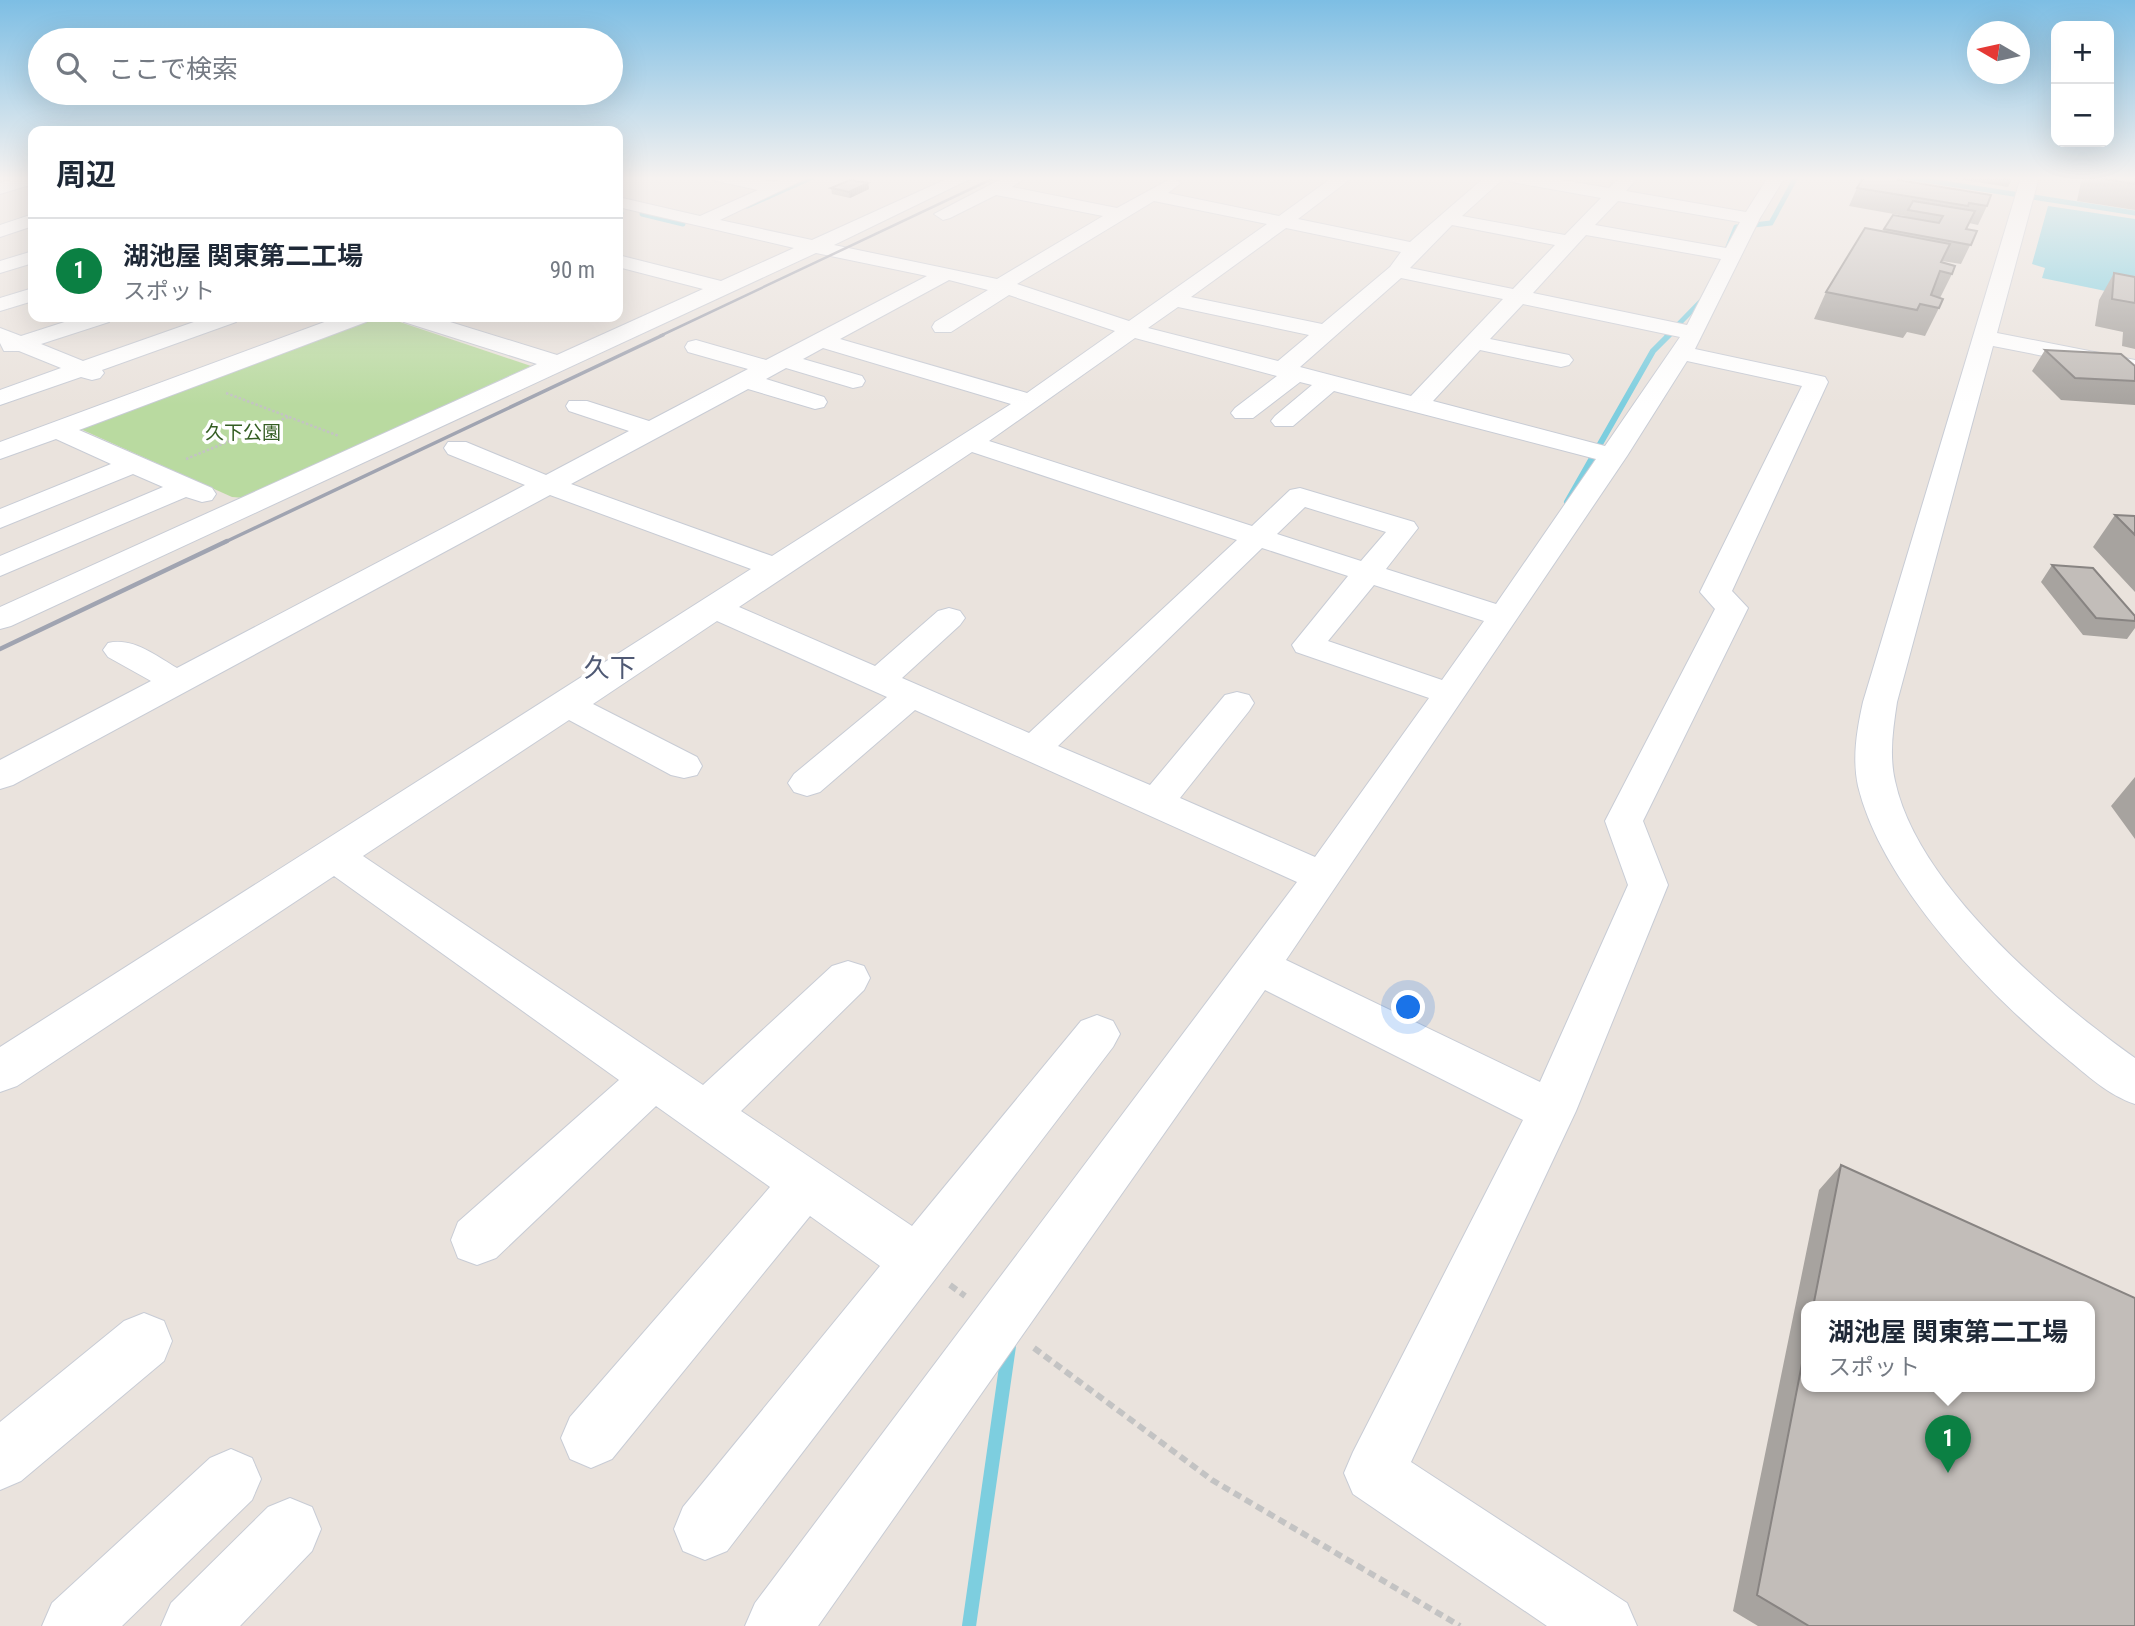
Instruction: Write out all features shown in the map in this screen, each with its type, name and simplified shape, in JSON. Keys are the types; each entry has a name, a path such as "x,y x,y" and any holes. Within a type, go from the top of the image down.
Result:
{"street":[{"path":"3,615 239,511 802,253"},
{"path":"847,253 1002,287 1062,303 1133,331 1614,456"},
{"path":"859,255 863,253"},
{"path":"943,327 1057,253"},
{"path":"0,1072 969,443 1241,253"},
{"path":"1244,413 1326,332 1396,271 1411,253"},
{"path":"1415,406 1561,253"},
{"path":"778,1626 1323,877 1614,456 1687,343 1734,255 1717,253"},
{"path":"2008,253 1880,702 1872,744 1880,795 1909,854 1951,918 2028,997 2135,1084"},
{"path":"0,267 28,259"},
{"path":"623,265 726,289"},
{"path":"1396,271 1521,296 1816,382 1716,592 1732,608 1624,821 1648,886 1552,1111 1374,1473 1604,1626"},
{"path":"8,763 178,682 947,273"},
{"path":"0,305 28,297"},
{"path":"1176,300 1326,332"},
{"path":"7,343 83,322"},
{"path":"0,398 214,322"},
{"path":"0,452 345,322"},
{"path":"434,322 561,364"},
{"path":"461,332 486,322"},
{"path":"1983,337 2135,367"},
{"path":"820,340 1031,402"},
{"path":"7,343 83,369 148,396"},
{"path":"1477,343 1561,360"},
{"path":"696,347 766,369 853,381"},
{"path":"766,369 815,402"},
{"path":"1284,421 1330,382"},
{"path":"578,406 651,430"},
{"path":"57,430 133,464 185,473 239,511"},
{"path":"969,443 1503,617"},
{"path":"457,448 548,485 776,568"},
{"path":"0,519 133,464"},
{"path":"0,567 185,473"},
{"path":"1033,749 1254,536 1300,496 1404,528 1365,572 1308,645 1450,694"},
{"path":"714,608 1323,877"},
{"path":"878,681 949,618"},
{"path":"120,650 178,682"},
{"path":"807,783 911,695"},
{"path":"1156,803 1237,703"},
{"path":"567,704 684,766"},
{"path":"334,856 918,1261"},
{"path":"1258,966 1552,1111"},
{"path":"705,1114 848,978"},
{"path":"705,1529 1097,1034"},
{"path":"477,1240 654,1078"},
{"path":"591,1438 806,1183"},
{"path":"0,1460 144,1341"},
{"path":"75,1626 232,1479"},
{"path":"194,1626 290,1529"}],"path":[{"path":"219,390 344,438"},
{"path":"185,473 288,416"},
{"path":"918,1261 972,1302"},
{"path":"1027,1342 1212,1480 1460,1626"}],"green space":[{"name":"久下公園","path":"355,322 400,322 531,366 245,498 232,497 76,427"}],"water":[{"path":"2035,253 2135,253 2135,297 2042,278 2045,268 2032,264"}],"building":[{"path":"1850,253 1946,253 1941,262 1955,266 1952,274 1940,271 1931,295 1943,299 1939,308 1920,304 1917,310 1826,292"},
{"path":"2114,273 2135,277 2135,303 2112,299"},
{"path":"2045,350 2121,354 2135,366 2135,381 2075,378"},
{"path":"2115,515 2135,516 2135,535"},
{"path":"2052,565 2093,568 2135,616 2135,621 2096,618"},
{"path":"1841,1165 2135,1298 2135,1626 1809,1626 1757,1595 1801,1369 1801,1392 2095,1392 2095,1301 1814,1301"}],"waterway":[{"path":"1667,336 1706,296"},
{"path":"1567,502 1653,351 1669,335"},
{"path":"969,1626 1009,1346"}],"railway":[{"path":"660,336 836,253"},
{"path":"223,543 663,335"},
{"path":"0,649 227,541"}],"place":[{"name":"湖池屋 関東第二工場","path":"1948,1473"}],"district":[{"name":"久下","path":"610,668"}]}
